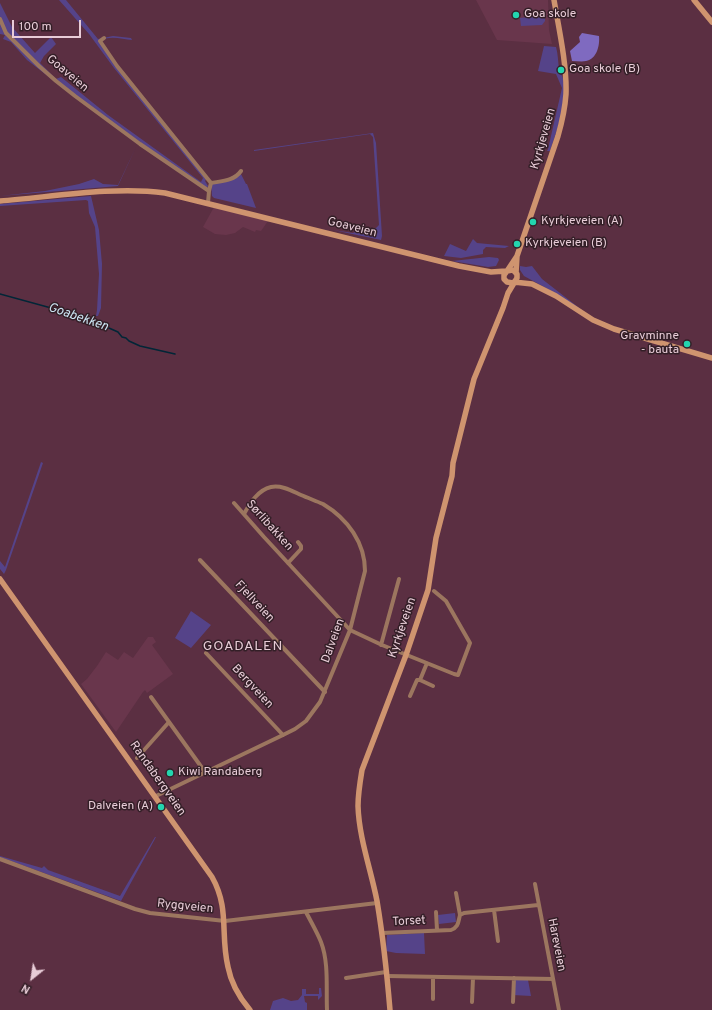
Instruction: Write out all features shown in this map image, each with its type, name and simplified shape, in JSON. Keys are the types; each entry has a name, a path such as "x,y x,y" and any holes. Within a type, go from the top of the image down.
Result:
{"main road":[{"name":"Kyrkjeveien","path":"507,271 517,256 558,136 565,104 565,73 554,0"},
{"path":"694,0 712,22"},
{"name":"Goaveien","path":"0,202 100,192 147,191 169,194 421,257 491,272 512,270 532,284 556,296 593,320 610,327 712,358"},
{"name":"Kyrkjeveien","path":"516,273 517,256"},
{"path":"505,280 504,275 507,271"},
{"name":"Goaveien","path":"491,272 509,283 514,282 532,284"},
{"path":"514,282 517,278 516,273"},
{"name":"Kyrkjeveien","path":"505,280 508,293"},
{"name":"Kyrkjeveien","path":"390,1010 382,933 359,819 358,806 362,770 406,655 428,590 436,538 473,385 508,293 514,282"},
{"name":"Randabergveien","path":"0,579 156,796 217,884 223,904 226,956 230,976 238,993 250,1010"}],"street":[{"name":"Goaveien","path":"0,19 6,33 39,66 74,96 140,144 209,191"},
{"path":"104,38 100,40 117,66 211,183"},
{"path":"211,183 233,178 241,171"},
{"path":"208,203 211,183"},
{"name":"Dalveien","path":"156,796 295,729 306,721 325,692 350,630 365,571 365,561 359,541 345,521 323,504 280,487 271,487 262,491 255,497 244,514"},
{"name":"Sørlibakken","path":"234,503 350,630 381,645 458,674 470,643 446,601 434,591"},
{"name":"Sørlibakken","path":"288,563 301,549 298,542"},
{"name":"Fjellveien","path":"200,560 325,692"},
{"path":"381,645 399,578"},
{"name":"Bergveien","path":"206,653 283,735"},
{"path":"410,696 414,683 417,680 420,680 427,663"},
{"path":"420,680 433,686"},
{"path":"151,697 205,772"},
{"path":"137,758 169,722"},
{"name":"Ryggveien","path":"0,859 144,912 225,921 377,903"},
{"name":"Hareveien","path":"535,884 559,1010"},
{"path":"456,893 460,915 464,913 538,905"},
{"path":"494,910 498,941"},
{"path":"306,912 317,932 325,955 327,1010"},
{"name":"Torset","path":"436,912 437,930"},
{"name":"Torset","path":"382,933 451,930 456,928 458,925 460,915"},
{"path":"346,978 387,974 433,977 553,979"},
{"path":"433,977 433,999"},
{"path":"472,978 472,1002"},
{"path":"513,1002 514,978"}],"shaded area":[{"path":"59,0 66,0 98,39 113,36 131,38 132,40 107,38 100,41 207,178 205,181 208,186 207,188 204,188 49,77 27,60 11,42 3,39 5,35 0,34 0,3 12,27 35,53 51,37 56,44 44,56 40,63 56,79 61,77 108,115 201,182 203,178 114,68 89,34"},
{"name":"Goa skole","path":"476,0 548,0 549,30 552,44 497,40"},
{"path":"545,15 545,21 542,25 521,26 520,18"},
{"path":"582,33 599,36 597,51 590,60 572,61 570,51 580,42 579,37"},
{"path":"544,46 556,47 559,69 564,83 564,100 550,151 547,151 562,88 556,74 538,71"},
{"path":"373,133 376,143 382,236 381,240 333,230 353,233 360,229 376,228 379,225 373,137 370,134 254,151 254,150"},
{"path":"136,147 118,186 0,196 45,191 79,184 94,179 103,184 118,185"},
{"path":"240,172 247,184 256,208 214,198 212,196 211,183 223,181"},
{"path":"91,196 99,230 102,264 101,308 98,316 96,316 99,274 95,227 89,213 88,201 0,206 0,204"},
{"path":"214,207 268,221 261,231 256,230 255,232 243,227 235,233 226,235 215,234 203,227"},
{"path":"473,239 477,243 509,246 505,248 486,247 483,250 483,254 461,258 444,256 450,244 466,251"},
{"path":"489,257 498,258 499,260 496,266 488,267 452,261"},
{"path":"520,266 532,266 542,279 587,314 557,294 524,276 520,270"},
{"path":"41,462 43,463 4,574 0,569 0,561 5,567"},
{"path":"191,611 211,625 191,648 175,638"},
{"path":"148,637 153,637 156,642 152,645 173,674 147,693 145,690 143,692 116,732 81,684 87,679 106,652 118,660 124,652 133,658"},
{"path":"155,837 121,901 0,857 42,868 44,866 48,870 120,896"},
{"path":"455,913 456,922 439,924 438,915"},
{"path":"424,933 425,954 396,953 386,951 387,935"},
{"path":"514,980 528,980 531,996 513,995"},
{"path":"319,988 321,988 322,996 318,1000 318,996 304,996 305,1002 307,1003 307,1010 270,1010 273,1001 283,998 291,1001 298,1000 302,995 302,989 306,989 306,994 319,994"}],"waterway":[{"name":"Goabekken","path":"0,294 84,317 118,332 122,337 140,346 175,354"}],"place":[{"name":"Goa skole","path":"516,15"},
{"name":"Goa skole (B)","path":"561,70"},
{"name":"Kyrkjeveien (A)","path":"533,222"},
{"name":"Kyrkjeveien (B)","path":"517,244"},
{"name":"Gravminne - bauta","path":"687,344"},
{"name":"Kiwi Randaberg","path":"170,773"},
{"name":"Dalveien (A)","path":"161,807"}],"district":[{"name":"GOADALEN","path":"243,647"}]}
